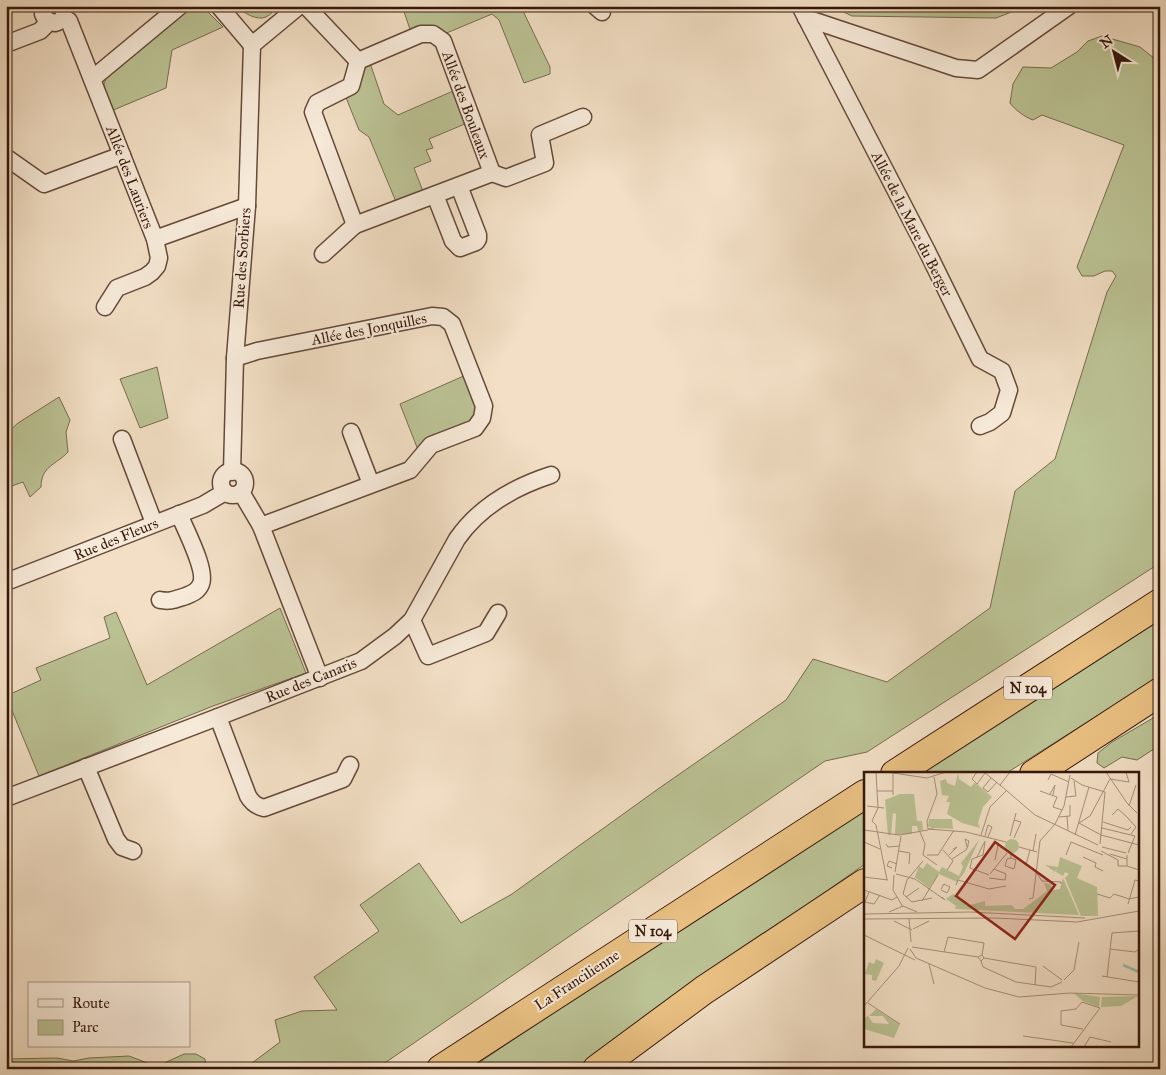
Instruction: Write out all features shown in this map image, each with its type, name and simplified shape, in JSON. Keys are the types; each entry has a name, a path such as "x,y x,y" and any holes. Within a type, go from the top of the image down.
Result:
{"highway":[{"name":"N 104","path":"899,772 1160,603"},
{"path":"1037,772 1160,692"},
{"name":"La Francilienne","path":"442,1069 864,795"},
{"path":"597,1069 704,990 864,884"}],"street":[{"path":"92,79 180,6"},
{"path":"220,6 252,44 299,6"},
{"path":"306,6 358,61 351,86 317,103 313,112 355,225"},
{"path":"803,12 956,68 978,70 1069,6"},
{"name":"Allée de la Mare du Berger","path":"803,12 927,251 980,359 1002,371 1009,390 1002,413 990,422 980,426"},
{"path":"6,44 40,31 55,13"},
{"name":"Allée des Lauriers","path":"55,13 69,22 155,239 247,206"},
{"name":"Allée des Bouleaux","path":"324,254 355,225 492,174 443,42 433,34 421,34 358,61"},
{"name":"Rue des Sorbiers","path":"233,492 222,485 225,475 232,472 235,358 247,206 252,44"},
{"path":"492,174 506,178 545,163 540,135 583,117"},
{"path":"7,158 44,184 122,155"},
{"path":"435,195 453,241 460,248 476,242 478,235 459,186"},
{"path":"105,307 117,288 145,277 157,266 159,258 155,239"},
{"name":"Allée des Jonquilles","path":"235,358 257,351 432,316 443,317 452,324 484,406 482,418 475,428 431,445 410,470 261,526"},
{"path":"351,432 371,484"},
{"path":"122,439 154,523"},
{"name":"Rue des Canaris","path":"6,798 361,661 395,636 412,620 457,539 471,521 491,504 522,486 551,475"},
{"path":"233,492 261,526 320,678"},
{"name":"Rue des Fleurs","path":"6,582 233,492"},
{"path":"160,600 170,602 192,593 197,590 201,583 202,570 179,514"},
{"path":"412,620 428,656 486,633 498,613"},
{"path":"218,717 248,796 252,803 258,806 264,808 343,779 350,765"},
{"path":"86,767 116,840 122,847 132,851"}],"green space":[{"path":"193,6 202,6 223,27 172,50 166,88 111,111 104,88 109,74"},
{"path":"237,6 279,6 270,15 259,18 250,16"},
{"path":"402,6 522,6 550,67 550,74 524,83 499,20 492,14 437,37 413,38"},
{"path":"831,6 1021,6 996,18 852,16"},
{"path":"1102,36 1140,47 1160,63 1160,563 867,752 825,761 376,1069 244,1069 280,1042 275,1020 302,1011 337,1010 314,977 379,931 360,905 419,863 461,923 512,894 786,700 813,659 887,682 990,608 1015,491 1055,459 1107,292 1116,276 1112,271 1105,271 1094,276 1082,276 1077,267 1124,145 1042,115 1033,120 1027,117 1017,111 1010,103 1013,84 1023,67 1051,68 1077,52 1088,41"},
{"path":"368,57 384,104 398,115 460,88 472,121 429,139 433,148 426,150 431,161 414,168 426,199 399,209 369,137 359,130 343,90"},
{"path":"157,367 168,418 140,428 120,379"},
{"path":"466,375 479,406 471,423 418,450 400,404"},
{"path":"59,397 70,420 66,432 68,452 46,470 41,487 30,497 23,482 6,488 6,434 18,423"},
{"path":"280,608 306,673 213,706 39,776 6,696 41,680 36,668 110,638 104,617 116,612 147,685"},
{"path":"1160,612 1160,676 1008,772 919,772"},
{"path":"1160,714 1160,745 1137,760 1122,757 1104,768 1097,763 1098,753 1112,742"},
{"path":"864,808 864,865 575,1069 470,1069 571,1000"},
{"path":"184,1054 196,1054 205,1059 206,1069 6,1069 6,1059 57,1058 73,1061 89,1058 129,1056 150,1064 160,1065"}]}
